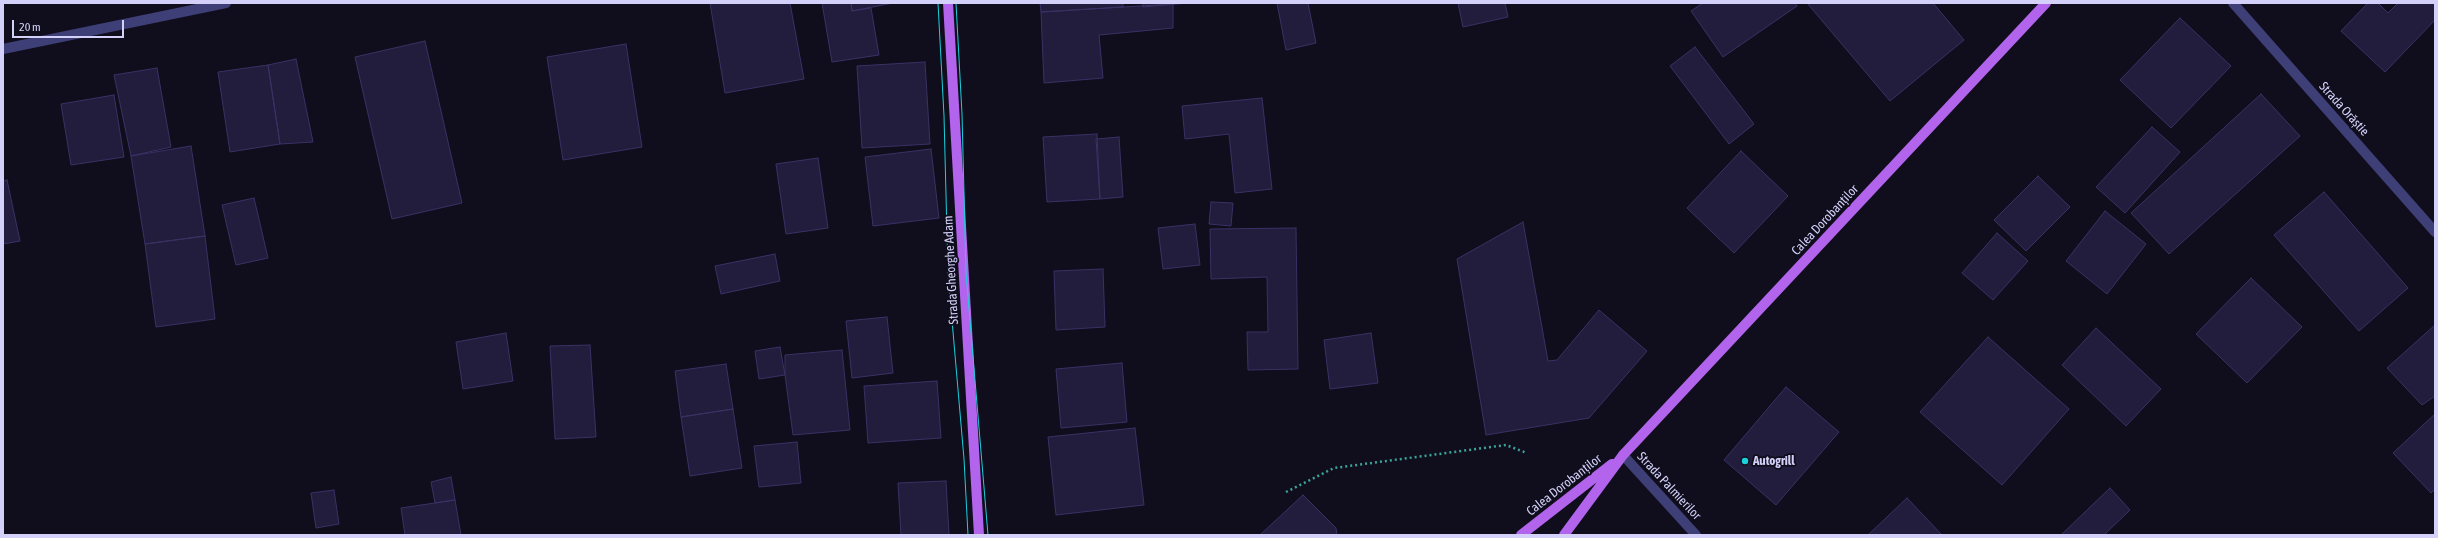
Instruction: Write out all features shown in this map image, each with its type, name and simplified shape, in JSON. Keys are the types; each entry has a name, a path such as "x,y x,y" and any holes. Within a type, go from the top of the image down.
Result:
{"main road":[{"name":"Strada Gheorghe Adam","path":"948,3 979,535"},
{"name":"Calea Dorobanților","path":"1564,535 1623,455 2046,3"},
{"name":"Calea Dorobanților","path":"1521,535 1623,455"}],"street":[{"path":"3,48 226,3"},
{"name":"Strada Orăștie","path":"2232,3 2435,232"},
{"name":"Strada Palmierilor","path":"1623,455 1696,535"}],"path":[{"path":"1286,492 1334,468 1506,445 1527,453"}],"building":[{"path":"710,3 790,3 804,79 725,93"},
{"path":"822,3 851,3 852,11 871,8 879,55 832,62"},
{"path":"851,3 893,3 852,11"},
{"path":"1040,3 1123,3 1123,7 1041,12"},
{"path":"1143,3 1188,3 1143,7"},
{"path":"1277,3 1308,3 1316,43 1286,50"},
{"path":"1458,3 1505,3 1508,17 1463,27"},
{"path":"1703,3 1795,3 1797,6 1723,57 1691,11"},
{"path":"1807,3 1933,3 1964,40 1890,101"},
{"path":"2368,3 2378,3 2388,13 2398,3 2435,3 2435,20 2385,72 2341,31"},
{"path":"1173,4 1173,28 1099,35 1103,78 1044,83 1041,12"},
{"path":"2180,18 2231,66 2171,128 2120,80"},
{"path":"425,41 462,203 392,219 355,57"},
{"path":"626,44 642,147 563,160 547,57"},
{"path":"1695,47 1754,124 1729,144 1670,66"},
{"path":"296,59 313,142 280,144 268,65"},
{"path":"925,62 930,144 862,148 857,66"},
{"path":"268,65 280,144 230,152 218,72"},
{"path":"157,68 171,147 131,156 114,75"},
{"path":"2261,94 2300,136 2169,254 2131,213"},
{"path":"114,95 124,157 71,165 61,104"},
{"path":"1262,98 1272,189 1235,193 1229,134 1185,139 1182,106"},
{"path":"2152,127 2180,152 2125,213 2096,187"},
{"path":"1097,134 1100,199 1047,202 1043,137"},
{"path":"1119,137 1123,197 1100,199 1096,139"},
{"path":"191,146 205,236 145,244 131,156"},
{"path":"931,149 939,218 873,226 865,157"},
{"path":"1741,151 1788,196 1734,253 1687,208"},
{"path":"818,158 828,228 786,234 776,164"},
{"path":"2038,176 2070,207 2026,251 1994,220"},
{"path":"7,180 20,241 3,244 3,181"},
{"path":"2324,192 2408,288 2359,331 2274,235"},
{"path":"254,198 268,258 236,265 222,205"},
{"path":"1211,202 1233,203 1231,226 1209,224"},
{"path":"2105,211 2146,244 2107,294 2066,261"},
{"path":"1523,222 1548,361 1557,360 1599,310 1647,351 1589,418 1486,435 1457,259"},
{"path":"1195,224 1200,265 1163,269 1158,228"},
{"path":"1296,228 1298,369 1248,370 1247,332 1268,332 1267,277 1211,279 1210,229"},
{"path":"1997,233 2028,261 1993,300 1962,273"},
{"path":"205,236 215,319 156,327 145,244"},
{"path":"775,254 780,281 721,294 715,266"},
{"path":"1103,269 1105,327 1056,330 1054,271"},
{"path":"2251,278 2302,327 2247,383 2196,334"},
{"path":"887,317 893,373 852,378 846,321"},
{"path":"2435,325 2435,396 2422,405 2387,368"},
{"path":"2096,328 2161,389 2126,426 2062,365"},
{"path":"506,333 513,381 463,389 456,342"},
{"path":"1371,333 1378,383 1330,389 1324,340"},
{"path":"1988,337 2069,409 2002,485 1920,412"},
{"path":"590,345 596,437 555,439 550,346"},
{"path":"780,347 785,375 759,379 755,351"},
{"path":"842,350 850,430 793,435 785,375 785,355"},
{"path":"1122,363 1127,422 1061,428 1056,369"},
{"path":"726,364 733,409 681,417 675,371"},
{"path":"937,381 941,438 868,443 864,386"},
{"path":"1786,387 1839,432 1776,505 1724,460"},
{"path":"733,409 742,468 690,476 681,417"},
{"path":"2435,414 2435,489 2431,493 2393,453"},
{"path":"1135,428 1144,505 1056,515 1048,437"},
{"path":"797,442 801,483 759,487 754,446"},
{"path":"451,477 455,500 435,503 431,482"},
{"path":"946,481 949,535 901,535 898,483"},
{"path":"2110,488 2130,510 2104,535 2061,535"},
{"path":"334,490 339,524 316,528 311,493"},
{"path":"1303,495 1336,528 1337,535 1260,535"},
{"path":"1907,498 1942,535 1868,535"},
{"path":"455,500 461,535 405,535 401,508"}],"tram line":[{"path":"938,3 944,116 948,274 964,459 968,535"},
{"path":"956,3 962,114 966,273 988,535"}],"place":[{"name":"Autogrill","path":"1745,461"}]}
